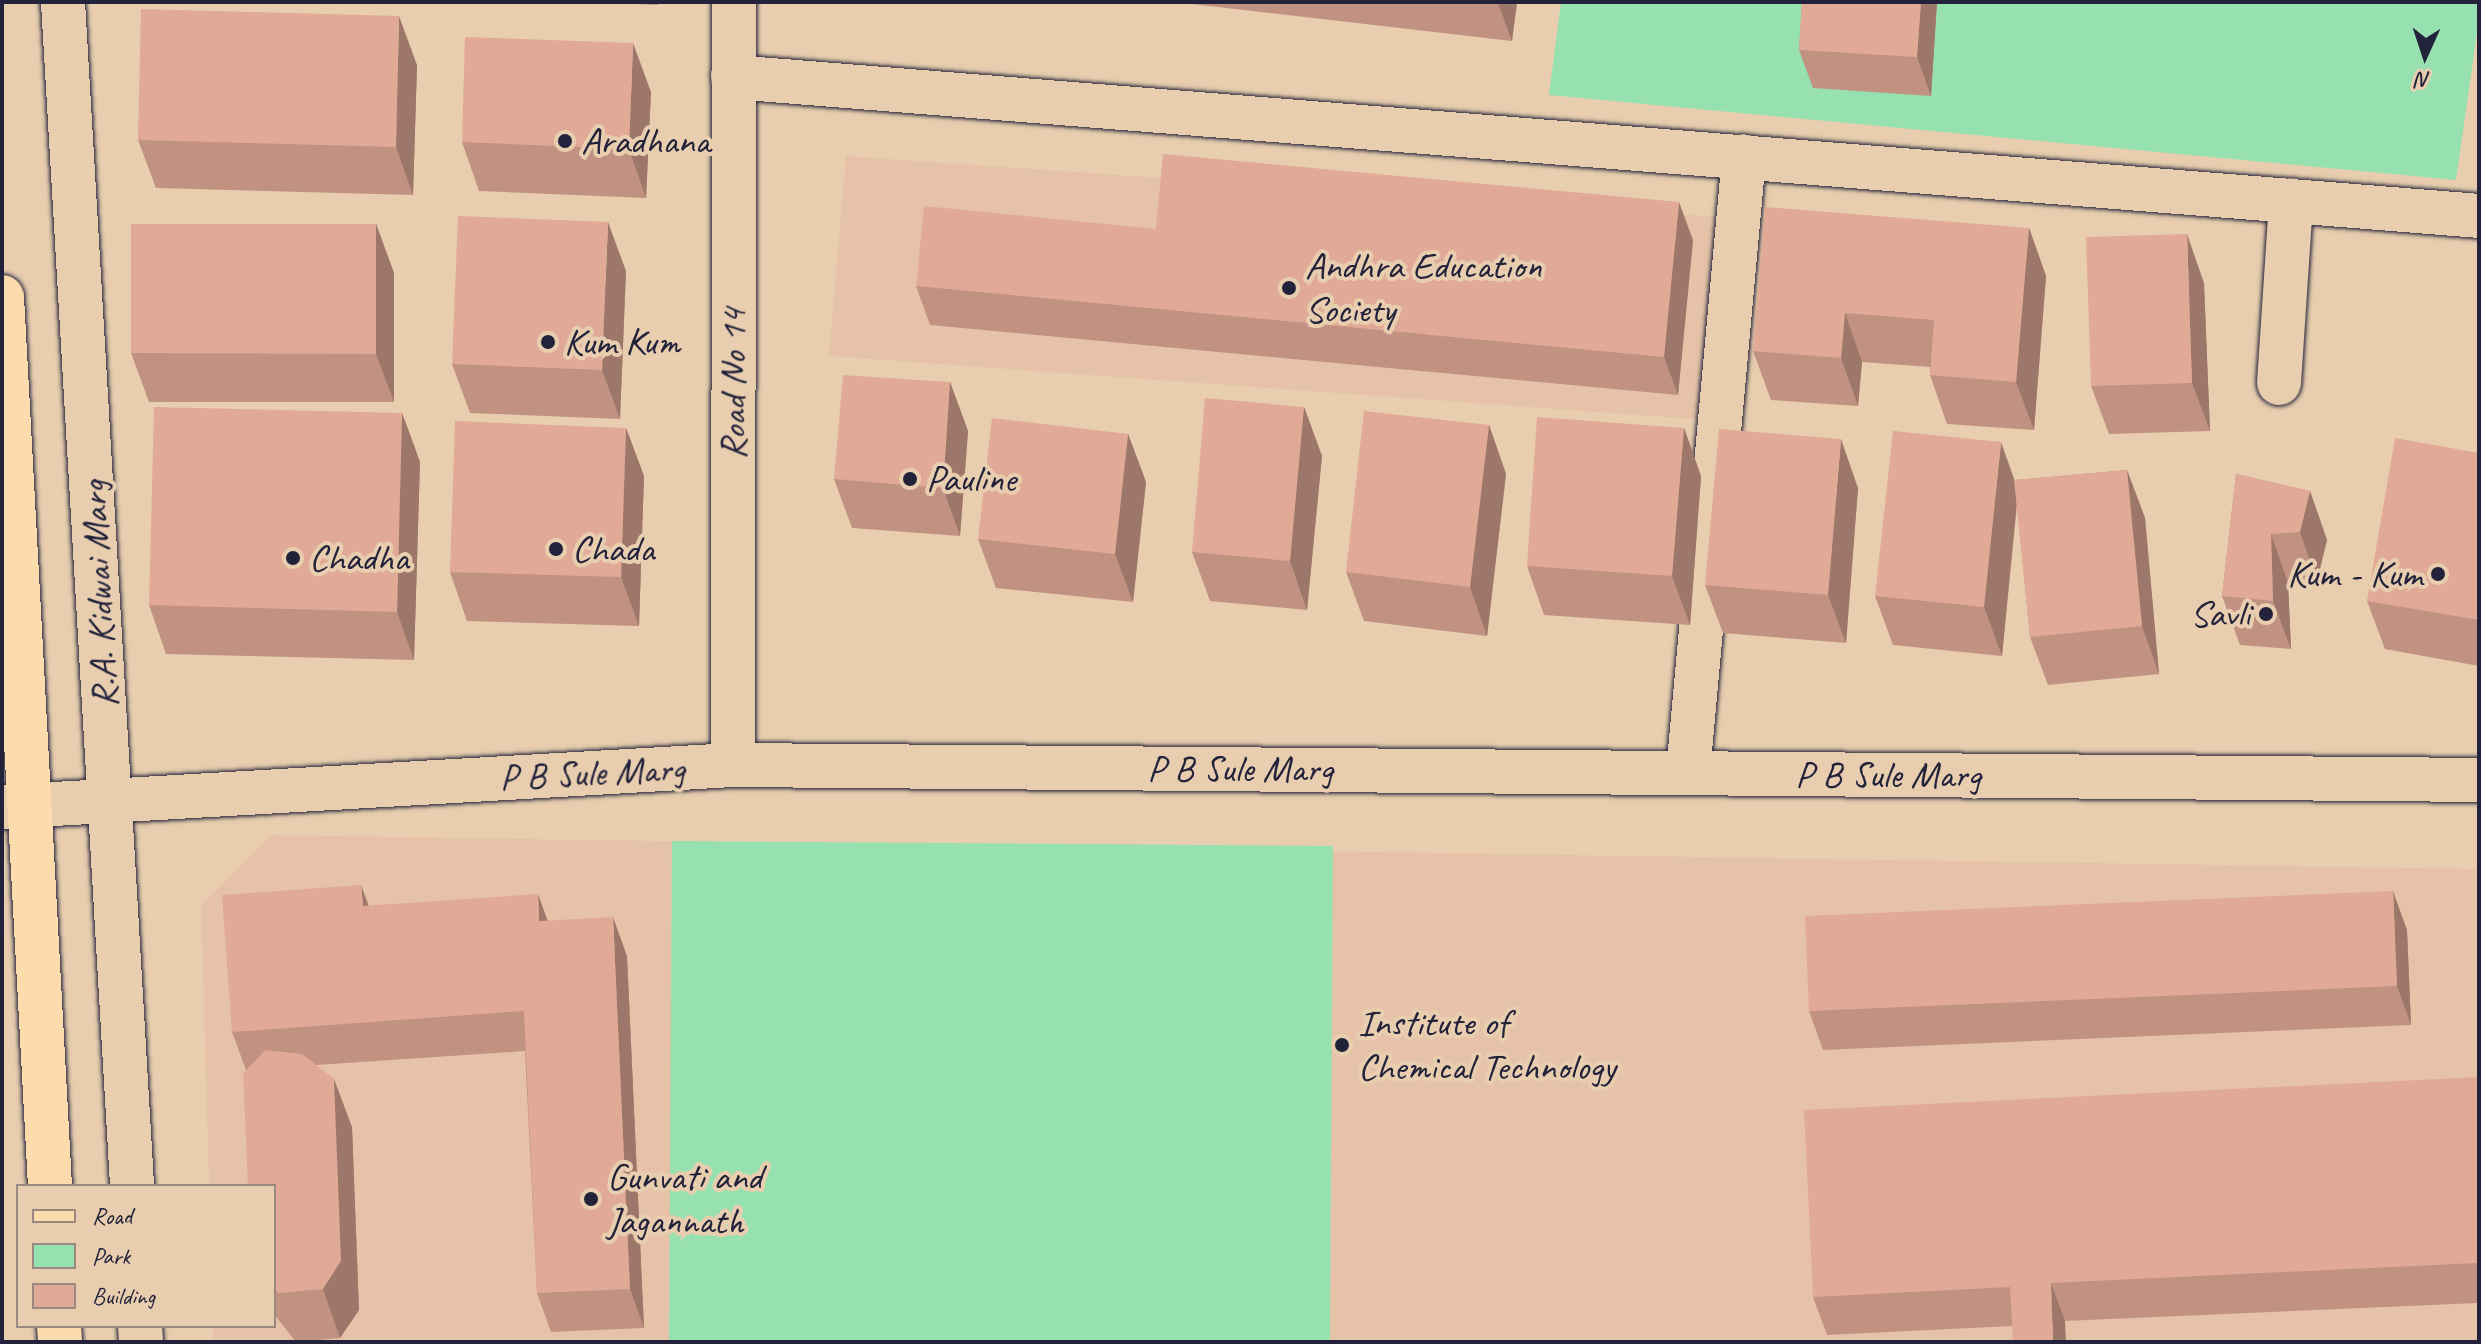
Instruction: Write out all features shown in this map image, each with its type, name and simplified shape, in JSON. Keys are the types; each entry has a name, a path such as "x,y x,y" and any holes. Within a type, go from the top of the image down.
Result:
{"main road":[{"path":"2,297 14,806 50,1184"}],"street":[{"name":"R.A. Kidwai Marg","path":"63,2 132,1184"},
{"name":"Road No 14","path":"733,765 734,2"},
{"path":"733,77 2479,216"},
{"path":"1688,773 1744,157"},
{"path":"2279,383 2291,200"},
{"name":"P B Sule Marg","path":"14,806 733,765 2479,780"}],"shaded area":[{"name":"Andhra Education Society","path":"846,156 1749,219 1734,422 829,356"},
{"name":"Institute of Chemical Technology","path":"271,835 2479,869 2479,1342 213,1342 213,1328 276,1328 276,1184 209,1184 201,904"}],"green space":[{"path":"1561,2 2479,2 2479,19 2456,180 1549,95"},
{"path":"672,841 1333,846 1330,1342 669,1342"}],"building":[{"path":"1802,2 1921,2 1917,57 1799,50"},
{"path":"141,9 399,16 396,147 138,140"},
{"path":"465,37 633,43 629,149 462,142"},
{"path":"1163,154 1679,202 1664,357 916,286 924,206 1156,229"},
{"path":"1765,207 2029,228 2016,382 1930,375 1934,320 1845,313 1841,358 1753,351"},
{"path":"458,216 608,222 602,370 452,364"},
{"path":"131,224 376,224 376,354 131,353"},
{"path":"2187,234 2192,383 2091,386 2086,237"},
{"path":"843,375 950,382 943,488 834,479"},
{"path":"1205,398 1304,407 1290,561 1192,552"},
{"name":"Chadha","path":"154,407 402,413 397,612 149,605"},
{"path":"1364,411 1489,425 1470,587 1346,572"},
{"path":"1537,417 1684,428 1672,576 1527,566"},
{"path":"992,418 1128,434 1115,554 978,539"},
{"name":"Chada","path":"455,421 626,428 621,577 450,572"},
{"path":"1719,429 1841,439 1828,595 1705,585"},
{"path":"1893,431 2001,442 1984,607 1875,596"},
{"path":"2395,438 2479,453 2479,620 2367,601"},
{"path":"2127,470 2142,626 2030,637 2014,480"},
{"path":"2236,474 2310,491 2300,532 2271,534 2273,601 2222,596"},
{"name":"Gunvati and Jagannath","path":"361,885 363,906 538,894 539,921 613,917 630,1289 537,1293 524,1011 232,1032 222,895"},
{"path":"2393,891 2397,986 1809,1011 1805,916"},
{"path":"265,1050 302,1054 334,1079 341,1261 323,1289 278,1293 276,1290 276,1184 248,1184 243,1074"},
{"path":"2479,1077 2479,1313 2477,1263 2051,1283 2053,1342 2013,1342 2010,1287 1813,1297 1804,1110"}],"place":[{"name":"Aradhana","path":"565,141"},
{"name":"Andhra Education Society","path":"1289,288"},
{"name":"Kum Kum","path":"548,342"},
{"name":"Pauline","path":"910,479"},
{"name":"Chada","path":"556,549"},
{"name":"Chadha","path":"293,558"},
{"name":"Kum - Kum","path":"2438,574"},
{"name":"Savli","path":"2266,614"},
{"name":"Institute of Chemical Technology","path":"1342,1045"},
{"name":"Gunvati and Jagannath","path":"591,1199"}]}
